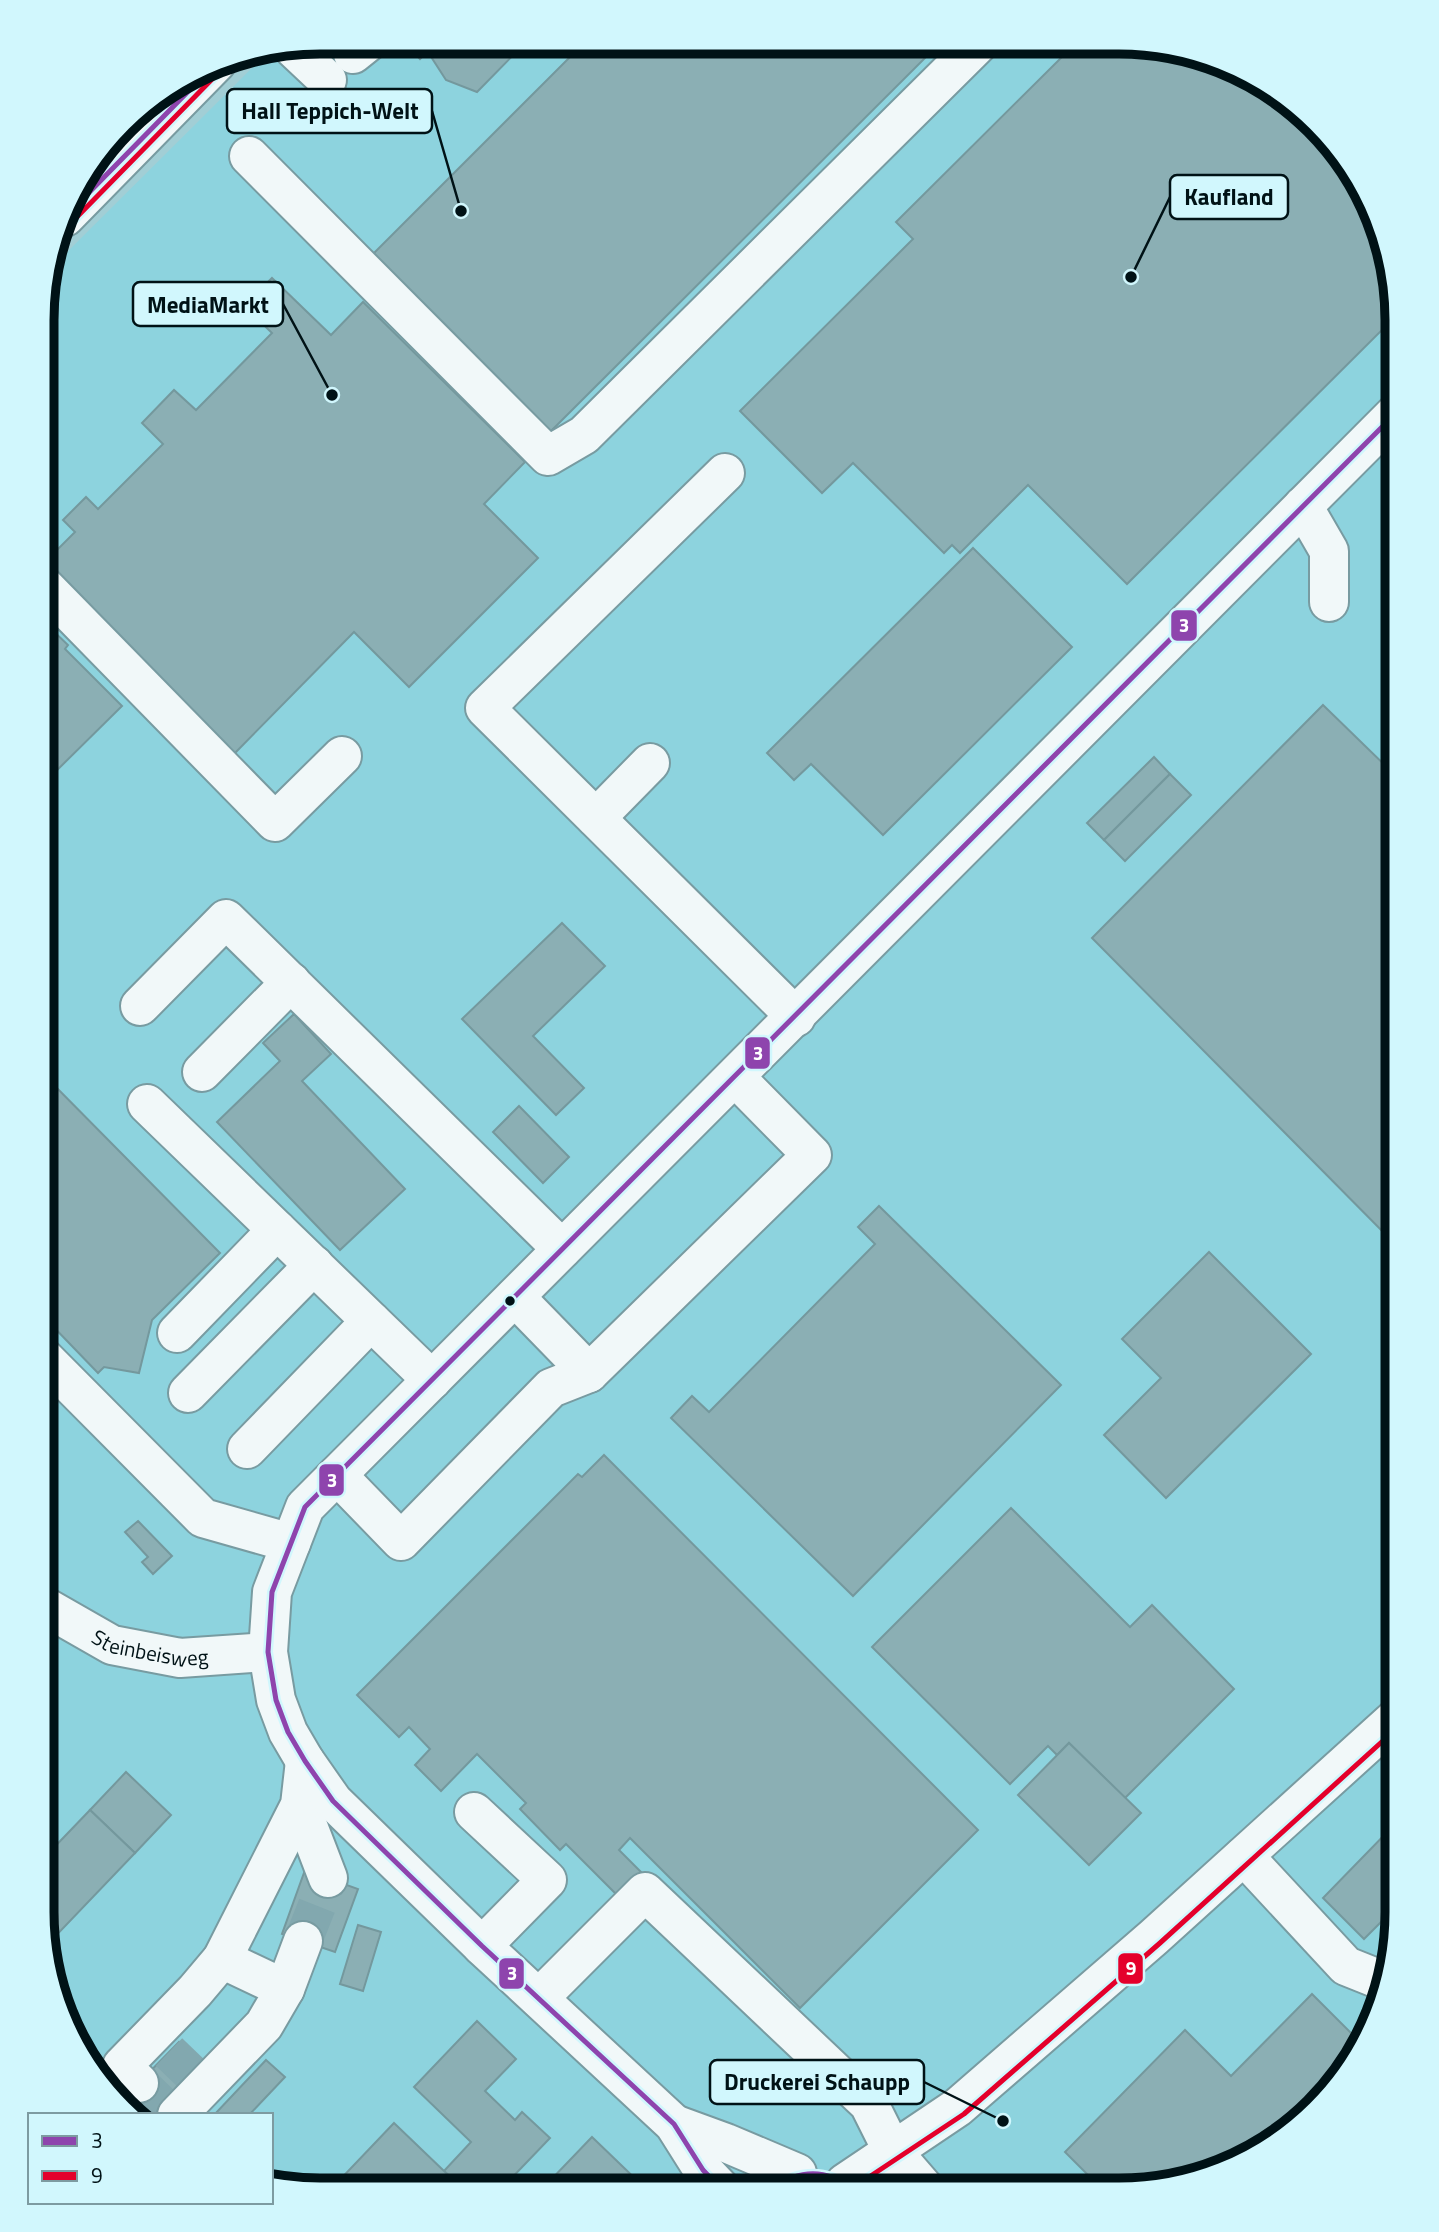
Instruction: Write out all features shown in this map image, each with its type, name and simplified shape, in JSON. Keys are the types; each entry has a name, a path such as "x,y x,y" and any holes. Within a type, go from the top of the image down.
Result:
{"street":[{"path":"324,54 349,59"},
{"path":"249,156 548,456 584,435 968,54"},
{"path":"85,196 194,87"},
{"path":"711,2178 674,2124 482,1946 333,1801 288,1732 276,1700 268,1652 272,1592 305,1507 1385,424"},
{"path":"724,473 485,708 796,1017"},
{"path":"1303,506 1329,551 1329,602"},
{"path":"54,596 275,822 342,756"},
{"path":"596,818 650,763"},
{"path":"141,1006 226,919 562,1249"},
{"path":"202,1072 291,982"},
{"path":"337,1475 401,1541 551,1388 589,1373 812,1155 734,1077"},
{"path":"148,1104 432,1380"},
{"path":"177,1333 277,1230"},
{"path":"188,1393 314,1265"},
{"path":"514,1297 589,1373"},
{"path":"247,1449 371,1321"},
{"path":"54,1368 203,1518 291,1543"},
{"name":"Steinbeisweg","path":"54,1611 112,1645 180,1658 268,1652"},
{"path":"859,2178 893,2151 958,2107 1244,1856 1385,1728"},
{"path":"169,2082 195,1991 222,1959 300,1805 305,1761"},
{"path":"300,1805 328,1878"},
{"path":"474,1812 547,1880 482,1946"},
{"path":"1244,1856 1346,1966 1377,1978"},
{"path":"539,1998 645,1892 869,2104 893,2151 916,2178"},
{"path":"169,2082 264,2025 285,1989 303,1941"},
{"path":"222,1959 285,1989"},
{"path":"674,2124 726,2143 778,2178"},
{"path":"793,2178 814,2172 835,2178"}],"shaded area":[{"path":"320,54 1119,54 1171,59 1204,68 1236,82 1281,109 1319,145 1349,187 1376,251 1385,320 1385,1912 1376,1981 1349,2045 1330,2074 1307,2100 1281,2123 1252,2142 1188,2169 1119,2178 303,2177 273,2174 273,2113 146,2113 109,2074 90,2045 63,1981 54,1912 54,320 61,258 259,61"}],"building":[{"path":"429,54 514,54 477,92 446,80"},
{"path":"573,54 929,54 549,433 372,255"},
{"path":"1065,54 1119,54 1171,59 1204,68 1252,90 1294,120 1330,158 1349,187 1371,235 1380,268 1385,327 1127,584 1028,485 960,553 952,545 944,553 853,463 822,493 740,411 913,239 896,222"},
{"path":"272,278 331,335 363,302 525,462 484,504 538,558 409,687 354,632 234,754 54,573 54,553 75,532 63,520 86,497 98,509 163,444 142,423 174,390 196,410 272,333 244,306"},
{"path":"973,548 1072,647 883,835 811,764 794,780 767,753"},
{"path":"54,632 68,645 65,649 122,706 54,773"},
{"path":"1323,705 1385,765 1385,1234 1092,938"},
{"path":"1154,757 1170,774 1104,840 1087,823"},
{"path":"1170,774 1191,795 1125,861 1104,840"},
{"path":"562,923 605,966 533,1036 584,1088 556,1115 462,1019"},
{"path":"294,1014 331,1054 302,1081 405,1189 340,1250 217,1122 280,1061 263,1043"},
{"path":"54,1085 220,1253 152,1320 139,1373 104,1367 98,1373 54,1327"},
{"path":"519,1106 569,1157 543,1183 493,1132"},
{"path":"879,1206 1061,1385 853,1596 671,1418 692,1396 709,1412 875,1244 858,1227"},
{"path":"1209,1252 1311,1354 1166,1498 1104,1435 1161,1378 1122,1339"},
{"path":"604,1455 978,1830 800,2008 630,1838 619,1850 641,1872 617,1895 566,1844 560,1850 520,1809 526,1803 477,1754 441,1791 415,1765 430,1749 409,1727 399,1737 357,1695 578,1474 582,1477"},
{"path":"1011,1508 1130,1627 1152,1605 1234,1689 1125,1798 1069,1743 1057,1755 1048,1746 1010,1784 872,1647"},
{"path":"138,1521 172,1556 153,1574 142,1562 148,1557 125,1532"},
{"path":"1069,1743 1141,1813 1089,1865 1018,1795"},
{"path":"126,1772 171,1815 135,1853 90,1810"},
{"path":"90,1810 135,1853 56,1936 54,1912 54,1848"},
{"path":"1385,1834 1385,1918 1364,1939 1323,1898"},
{"path":"305,1870 358,1889 335,1952 282,1934"},
{"path":"358,1925 381,1932 363,1991 340,1984"},
{"path":"1312,1994 1354,2036 1330,2074 1294,2112 1252,2142 1204,2164 1171,2173 1091,2178 1065,2152 1185,2030 1231,2076"},
{"path":"477,2021 516,2059 485,2091 515,2120 522,2112 550,2138 512,2178 451,2178 444,2171 471,2142 414,2087"},
{"path":"179,2042 204,2068 160,2113 146,2113 127,2095"},
{"path":"266,2060 285,2077 251,2113 216,2113"},
{"path":"394,2123 451,2178 342,2178"},
{"path":"592,2137 635,2178 553,2178"}],"tunnel":[{"path":"303,1941 328,1878"},
{"path":"169,2052 195,2077"},
{"path":"139,2083 165,2108"}],"transit line":[{"name":"9","path":"75,219 214,77"},
{"name":"3","path":"85,196 192,88"},
{"name":"3","path":"711,2178 674,2124 482,1946 333,1801 288,1732 276,1700 268,1652 272,1592 305,1507 1385,424"},
{"name":"9","path":"868,2178 964,2114 1160,1943 1385,1739"},
{"name":"3","path":"791,2178 811,2174 834,2178"}],"place":[{"name":"Hall Teppich-Welt","path":"461,211"},
{"name":"Kaufland","path":"1131,277"},
{"name":"MediaMarkt","path":"332,395"},
{"name":"Druckerei Schaupp","path":"1003,2121"}]}
